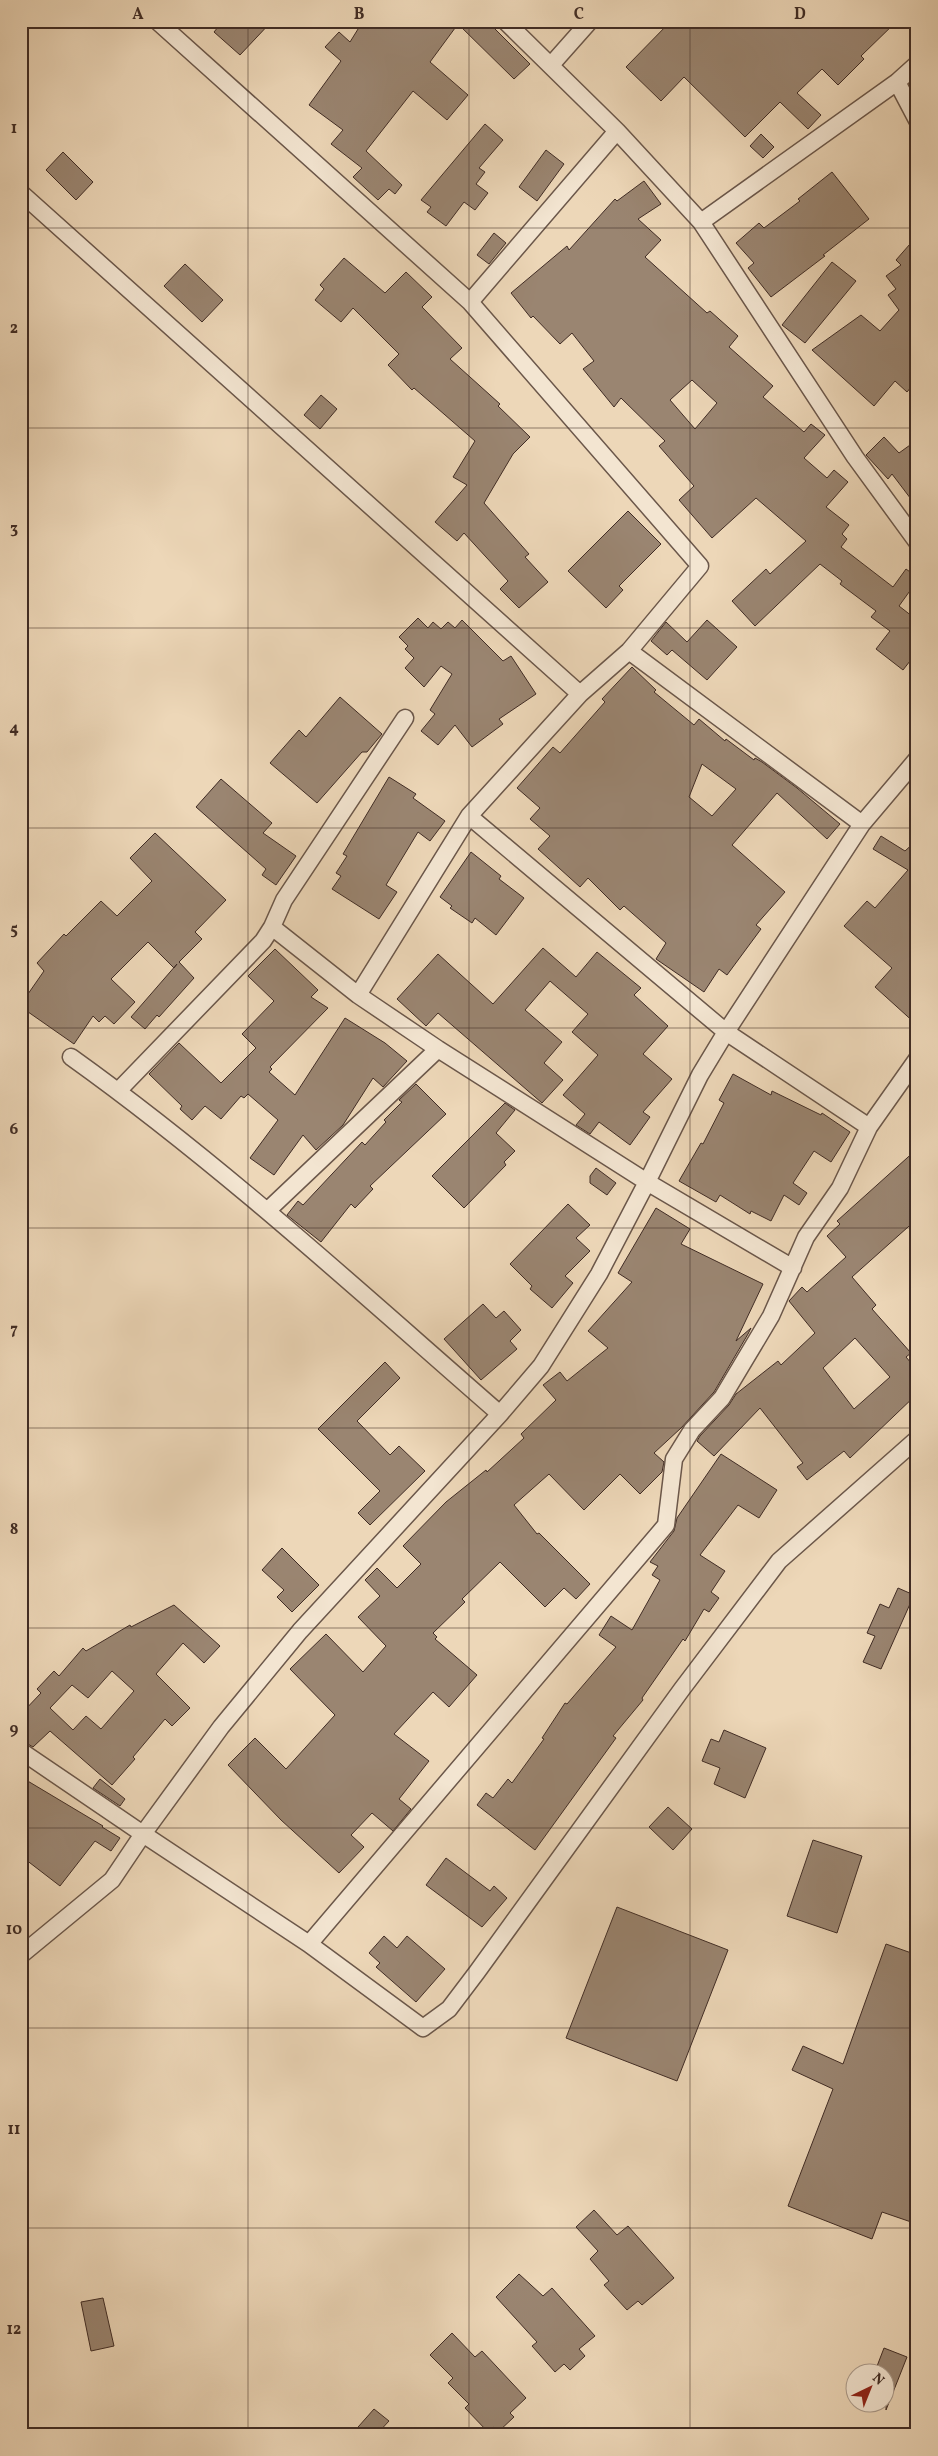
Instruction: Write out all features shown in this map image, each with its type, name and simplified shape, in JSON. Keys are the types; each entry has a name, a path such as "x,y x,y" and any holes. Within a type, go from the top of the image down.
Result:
{"street":[{"path":"157,21 470,302 700,566 629,651 580,694 469,816 358,995"},
{"path":"505,21 617,131 701,222 855,457 917,542"},
{"path":"551,65 590,21"},
{"path":"701,222 897,82 917,64"},
{"path":"897,82 917,120"},
{"path":"470,302 617,131"},
{"path":"21,193 580,694"},
{"path":"629,651 862,824"},
{"path":"118,1091 263,941 272,927 284,900 405,718"},
{"path":"25,1946 112,1880 221,1727 300,1631 500,1414 546,1357 599,1274 700,1075 726,1032 862,824 917,759"},
{"path":"469,816 726,1032 868,1127"},
{"path":"272,927 358,995 438,1049 647,1182 793,1268"},
{"path":"268,1211 438,1049"},
{"path":"71,1057 118,1091 268,1211 500,1414"},
{"path":"309,1944 666,1525 674,1459 692,1430 722,1398 771,1316 806,1237 840,1188 868,1127 917,1059"},
{"path":"21,1751 309,1944 423,2028 436,2021 449,2009 682,1689 779,1561 917,1439"}],"building":[{"path":"223,21 272,21 240,55 214,32"},
{"path":"363,21 487,21 530,64 514,79 458,24 430,62 468,95 447,120 413,91 366,151 402,185 395,194 389,189 378,200 353,177 362,168 331,144 343,130 309,105 341,61 325,47 339,32 350,42"},
{"path":"671,21 897,21 861,56 864,59 838,85 822,69 797,93 821,115 808,129 780,102 745,137 684,77 661,101 626,67"},
{"path":"485,124 503,140 479,168 485,172 476,184 488,193 475,210 464,202 446,226 427,212 431,207 421,200"},
{"path":"761,134 774,147 763,158 750,146"},
{"path":"546,150 564,164 537,201 519,187"},
{"path":"63,152 93,182 76,200 46,170"},
{"path":"832,172 869,219 823,255 825,256 771,297 748,268 754,263 736,243 759,223 764,228 800,201 798,199"},
{"path":"644,181 661,204 638,219 661,240 645,257 707,313 710,311 738,336 729,347 773,386 763,397 804,432 811,424 825,435 804,458 827,478 834,470 848,482 826,507 849,525 842,534 847,539 841,547 893,587 906,569 917,577 917,581 899,606 917,620 917,652 903,670 876,649 890,631 871,617 876,611 840,584 842,581 820,564 755,626 732,601 766,569 770,574 806,541 756,498 712,538 679,500 694,486 659,446 665,441 621,398 614,407 583,369 594,361 572,333 560,344 533,316 531,318 511,293 567,246 569,250 615,199 617,201","holes":["692,380 717,403 695,429 670,400"]},
{"path":"494,233 506,243 489,264 477,255"},
{"path":"917,236 917,380 907,392 895,381 874,406 812,350 861,315 880,331 899,310 888,295 896,289 886,276 901,265 896,260"},
{"path":"344,258 385,293 406,272 432,297 422,307 462,348 450,359 500,404 498,406 530,437 513,454 484,503 529,554 525,557 548,582 519,608 500,589 508,581 464,533 457,541 435,522 467,485 453,477 475,441 414,388 412,390 388,365 399,354 353,308 341,322 315,300 324,289 320,285"},
{"path":"832,262 856,281 805,343 782,325"},
{"path":"185,264 223,300 202,322 164,286"},
{"path":"321,395 337,409 320,429 304,415"},
{"path":"884,437 899,453 917,440 917,507 892,474 888,479 866,455"},
{"path":"628,511 661,544 619,586 623,590 606,608 568,571"},
{"path":"418,618 428,628 433,622 441,629 448,622 455,628 462,620 503,661 511,656 536,694 499,719 503,724 472,747 455,725 438,745 421,731 435,714 430,710 452,674 441,666 424,687 405,668 414,658 405,649 408,646 399,637"},
{"path":"707,620 737,647 707,680 672,650 667,655 651,641 666,622 687,642"},
{"path":"632,667 656,690 654,692 694,725 699,719 725,741 726,739 754,760 755,758 762,762 797,788 840,824 827,839 777,793 732,845 785,892 756,925 761,929 727,975 719,969 704,992 656,959 666,943 624,906 620,910 588,878 580,887 538,849 550,836 530,819 540,808 517,788 553,747 560,753 605,702 602,699","holes":["702,764 736,789 712,816 689,797"]},
{"path":"340,697 382,734 367,752 362,752 317,803 270,763 299,730 306,737"},
{"path":"389,777 416,794 413,798 445,821 430,841 418,832 386,885 397,892 379,919 332,889 341,876 336,873 347,856 343,854"},
{"path":"221,779 272,823 263,833 296,856 276,885 262,875 266,869 196,807"},
{"path":"155,833 226,900 195,932 202,939 179,962 194,978 159,1017 157,1015 145,1029 131,1017 174,968 148,942 111,979 135,1002 114,1024 105,1016 99,1022 93,1016 74,1044 21,1007 21,1004 44,971 37,963 64,934 66,936 101,901 117,916 152,881 130,858"},
{"path":"881,836 905,851 917,840 917,1025 875,987 892,968 844,926 867,901 875,908 908,870 873,849"},
{"path":"471,852 501,876 499,879 524,898 496,935 475,918 472,923 450,908 452,906 440,897"},
{"path":"543,948 576,977 597,952 641,988 634,995 668,1026 643,1054 672,1079 643,1112 650,1117 630,1145 599,1122 590,1134 576,1125 585,1114 563,1095 598,1055 572,1032 588,1014 550,981 525,1010 562,1042 544,1063 563,1080 542,1103 438,1013 426,1026 397,999 438,954 493,1004"},
{"path":"275,949 318,990 311,997 328,1008 270,1067 272,1069 269,1072 295,1095 345,1018 385,1043 407,1061 383,1087 373,1078 343,1125 316,1150 303,1135 274,1175 250,1158 278,1120 248,1094 244,1098 241,1096 221,1119 205,1106 192,1120 180,1109 182,1106 149,1074 179,1043 221,1083 256,1048 242,1034 274,1001 248,976"},
{"path":"733,1074 771,1095 772,1091 821,1115 822,1113 850,1132 831,1162 814,1151 793,1183 807,1193 799,1205 784,1195 771,1221 751,1211 750,1214 720,1195 716,1202 679,1181 701,1143 703,1144 724,1103 719,1100"},
{"path":"416,1084 446,1114 370,1186 373,1189 355,1208 351,1204 321,1242 287,1215 298,1201 303,1205 362,1142 365,1145 386,1122 384,1120 402,1102 399,1100"},
{"path":"505,1103 515,1110 496,1133 515,1151 504,1162 506,1165 464,1208 432,1176"},
{"path":"917,1149 917,1219 852,1277 876,1305 872,1309 911,1353 906,1357 917,1370 917,1394 850,1458 844,1451 807,1480 797,1467 803,1463 760,1408 714,1456 697,1441 700,1436 729,1405 736,1394 778,1361 781,1365 815,1333 789,1301 802,1287 807,1292 846,1257 827,1236 840,1224 837,1221","holes":["855,1338 890,1377 854,1409 823,1368"]},
{"path":"596,1168 616,1183 607,1195 590,1183 590,1176"},
{"path":"568,1204 590,1225 576,1238 590,1251 565,1276 573,1283 552,1308 530,1289 532,1286 510,1264"},
{"path":"656,1208 690,1229 681,1244 763,1284 736,1341 751,1328 714,1392 681,1428 654,1453 664,1462 662,1472 640,1494 620,1474 584,1510 549,1474 514,1505 537,1534 539,1533 590,1584 576,1599 564,1588 545,1607 500,1562 462,1599 465,1602 433,1633 437,1637 435,1639 477,1675 449,1707 433,1692 394,1734 429,1761 399,1799 411,1809 393,1831 372,1813 351,1835 364,1847 339,1873 281,1820 228,1765 255,1738 286,1769 335,1715 290,1669 326,1634 363,1672 386,1646 358,1617 380,1596 365,1580 377,1568 397,1588 421,1564 403,1546 446,1502 486,1470 487,1472 524,1438 521,1434 556,1400 543,1385 560,1372 567,1381 608,1348 588,1331 632,1282 618,1273"},
{"path":"483,1304 496,1318 504,1311 521,1330 510,1341 517,1349 481,1380 444,1339"},
{"path":"385,1362 400,1378 357,1421 390,1455 399,1446 425,1471 370,1525 358,1513 380,1491 318,1429"},
{"path":"721,1454 777,1490 759,1518 738,1505 700,1555 725,1571 711,1592 719,1598 709,1612 704,1609 685,1641 683,1639 642,1698 643,1700 613,1736 616,1738 535,1850 477,1805 486,1793 493,1798 508,1779 512,1783 544,1739 542,1738 565,1703 567,1704 616,1647 599,1635 611,1616 632,1630 660,1580 652,1575 658,1566 650,1562 674,1531 677,1518"},
{"path":"282,1548 319,1585 292,1612 277,1597 284,1590 262,1570"},
{"path":"898,1588 914,1595 881,1669 863,1662 875,1636 867,1633 880,1604 889,1608"},
{"path":"174,1605 220,1646 204,1663 183,1643 156,1674 190,1708 172,1726 165,1719 133,1757 135,1759 112,1785 50,1731 33,1747 21,1740 21,1714 41,1693 37,1689 54,1671 59,1676 83,1648 86,1651 130,1625 131,1627","holes":["112,1671 134,1691 101,1729 86,1716 73,1730 50,1708 72,1685 88,1698"]},
{"path":"724,1730 766,1748 745,1798 714,1784 720,1768 702,1761 711,1739 719,1742"},
{"path":"21,1777 120,1838 111,1851 95,1841 60,1886 21,1856"},
{"path":"100,1779 125,1799 120,1806 93,1788"},
{"path":"668,1807 692,1829 673,1850 649,1827"},
{"path":"813,1840 862,1856 837,1933 787,1916"},
{"path":"446,1858 490,1891 494,1886 507,1898 482,1927 426,1885"},
{"path":"617,1907 728,1950 677,2081 566,2038"},
{"path":"384,1936 397,1948 407,1936 445,1969 416,2002 376,1967 380,1963 369,1953"},
{"path":"886,1944 917,1955 917,2224 882,2212 872,2239 788,2206 833,2089 792,2070 803,2046 843,2064"},
{"path":"594,2210 617,2235 628,2226 674,2278 642,2305 638,2301 627,2310 604,2285 609,2281 590,2259 598,2251 576,2227"},
{"path":"519,2274 543,2296 552,2288 595,2336 579,2349 585,2356 570,2370 564,2364 555,2372 532,2346 537,2342 496,2297"},
{"path":"103,2298 114,2346 91,2351 81,2302"},
{"path":"452,2333 475,2357 482,2351 526,2398 510,2413 514,2417 498,2432 494,2427 488,2432 465,2408 469,2404 448,2383 453,2378 430,2355"},
{"path":"884,2348 907,2357 896,2385 896,2364 878,2364"},
{"path":"374,2409 389,2421 376,2435 351,2435"}]}
